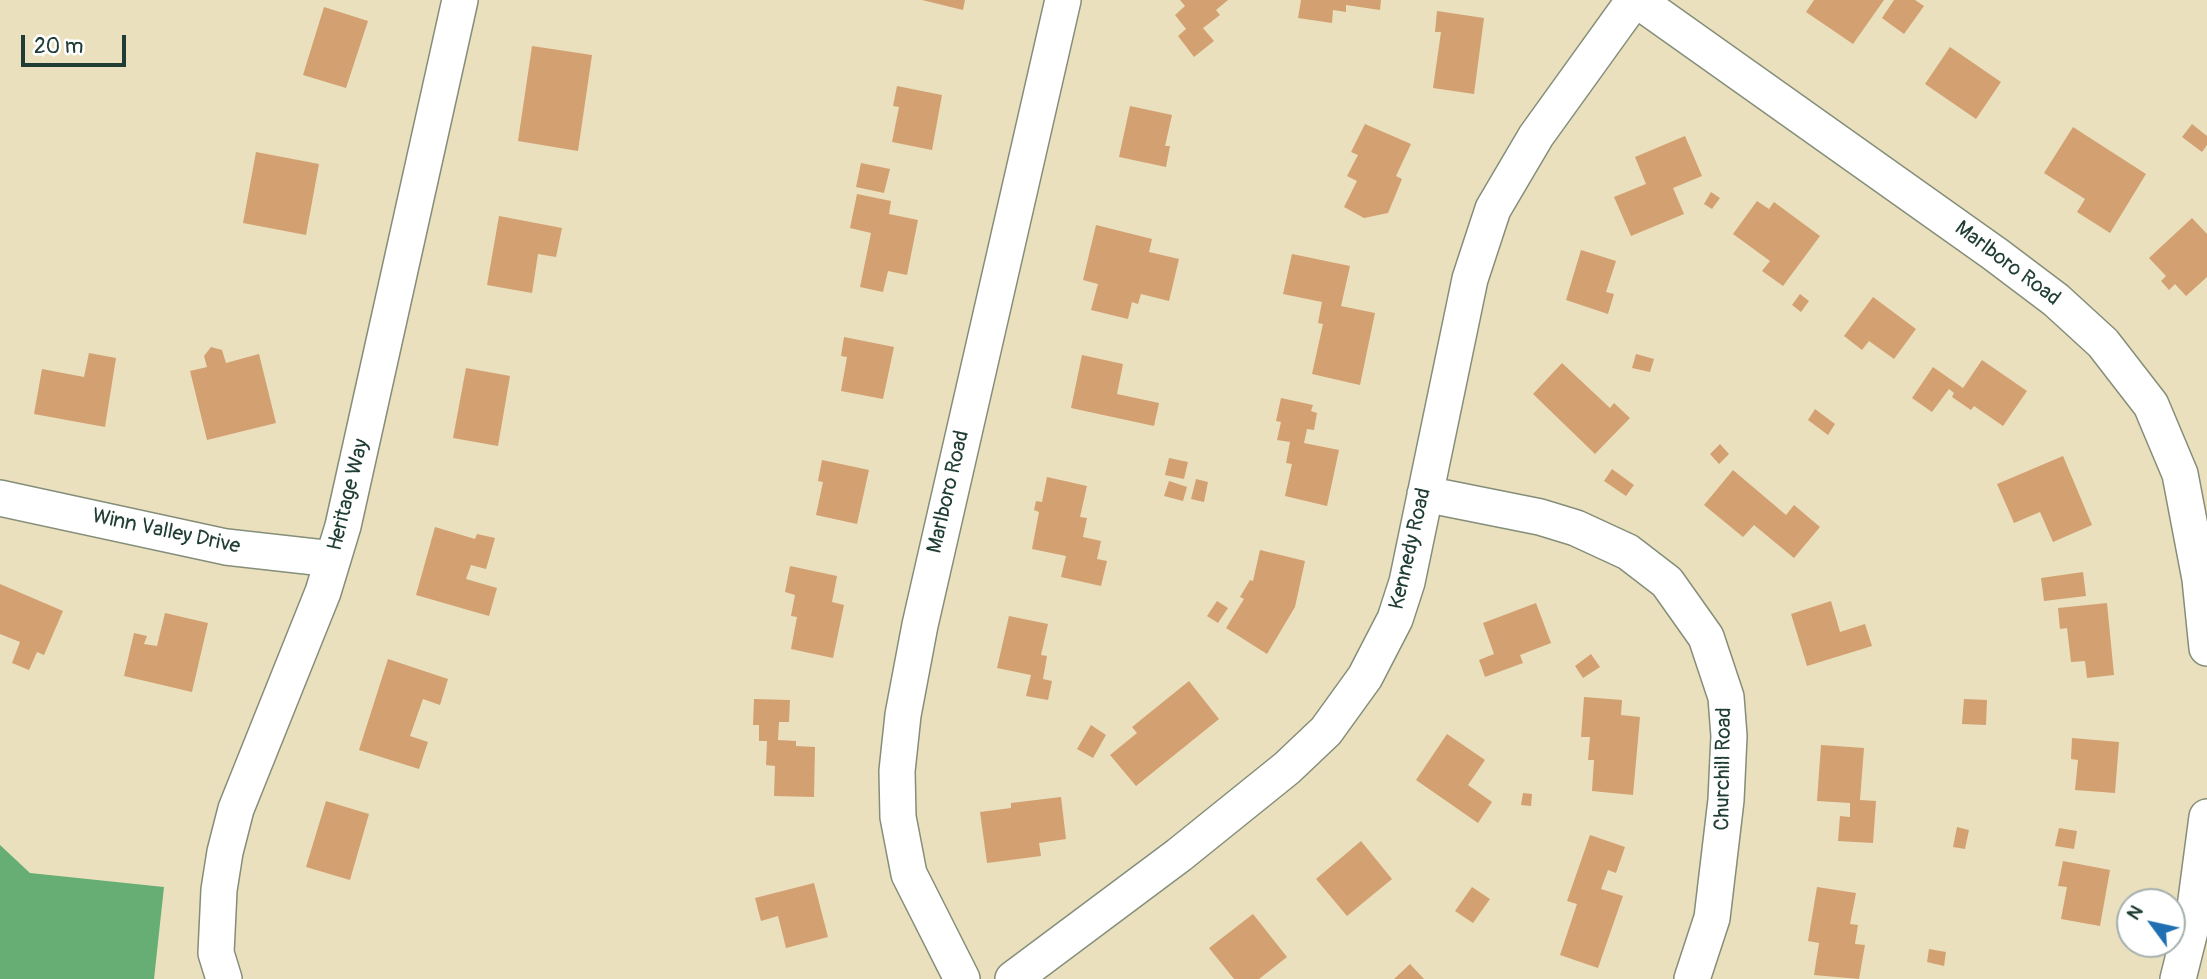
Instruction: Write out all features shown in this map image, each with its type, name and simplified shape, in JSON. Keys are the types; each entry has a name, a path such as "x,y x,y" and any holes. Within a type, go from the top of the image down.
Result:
{"street":[{"name":"Heritage Way","path":"224,979 216,953 219,890 228,841 236,809 288,683 333,559 460,0"},
{"name":"Marlboro Road","path":"962,979 909,874 898,817 898,760 919,625 1063,0"},
{"name":"Marlboro Road","path":"1636,0 1995,254 2072,314 2111,352 2151,405 2180,474 2200,579 2207,648"},
{"name":"Kennedy Road","path":"1013,979 1287,768 1326,731 1365,677 1395,619 1407,582 1470,279 1493,209 1530,145 1636,0"},
{"name":"Churchill Road","path":"1424,494 1540,517 1576,528 1628,552 1667,582 1706,637 1726,698 1729,736 1726,800 1712,918 1692,979"},
{"name":"Winn Valley Drive","path":"0,498 226,547 333,559"},
{"path":"2178,979 2201,916 2207,817"}],"green space":[{"path":"0,845 30,873 164,887 154,979 0,979"}],"building":[{"path":"922,0 965,0 963,10"},
{"path":"1180,0 1228,0 1216,10 1220,15 1203,28 1214,41 1194,57 1178,36 1186,29 1175,15 1185,6"},
{"path":"1301,0 1381,0 1380,10 1346,5 1346,12 1333,10 1332,23 1298,18"},
{"path":"1814,0 1884,0 1853,44 1806,12"},
{"path":"1894,0 1915,0 1924,6 1904,34 1882,18"},
{"path":"324,7 368,21 346,88 303,75"},
{"path":"1437,11 1484,18 1474,94 1433,88 1441,32 1435,32"},
{"path":"532,46 592,55 578,151 518,141"},
{"path":"1950,47 2001,82 1976,119 1925,84"},
{"path":"897,86 942,95 932,150 892,142 899,107 893,106"},
{"path":"1130,106 1172,115 1165,146 1170,146 1166,167 1119,157"},
{"path":"1365,124 1411,144 1396,176 1402,179 1388,213 1364,218 1344,207 1357,181 1347,176 1358,155 1351,152"},
{"path":"2192,124 2207,136 2207,145 2202,152 2182,137"},
{"path":"2073,127 2146,174 2110,233 2077,212 2085,199 2044,173"},
{"path":"1685,136 1702,176 1673,188 1684,214 1631,236 1614,197 1646,184 1635,157"},
{"path":"256,152 319,164 306,235 243,223"},
{"path":"861,163 890,169 884,193 856,187"},
{"path":"1711,192 1720,198 1712,209 1704,204"},
{"path":"857,194 891,201 889,214 918,220 907,275 888,271 883,292 860,287 871,233 850,228"},
{"path":"1757,201 1769,209 1774,202 1820,236 1783,286 1762,271 1770,261 1733,234"},
{"path":"499,216 562,228 556,257 538,254 532,293 487,285"},
{"path":"2192,218 2207,234 2207,277 2186,296 2175,284 2169,290 2161,281 2166,276 2149,258"},
{"path":"1096,225 1152,239 1149,252 1179,259 1169,301 1141,294 1138,304 1132,302 1128,319 1091,310 1098,284 1083,280"},
{"path":"1581,250 1616,261 1606,292 1614,294 1608,314 1566,300"},
{"path":"1292,254 1350,266 1341,306 1375,313 1360,385 1312,374 1323,324 1318,323 1322,302 1283,294"},
{"path":"1800,294 1809,301 1801,312 1792,305"},
{"path":"1873,297 1916,329 1894,359 1869,341 1862,350 1844,336"},
{"path":"844,337 894,347 883,399 841,391 847,357 841,356"},
{"path":"211,347 222,350 226,363 259,354 276,423 207,440 190,371 207,367 204,356"},
{"path":"89,353 116,358 105,427 34,414 42,369 84,377"},
{"path":"1636,354 1654,359 1650,372 1632,368"},
{"path":"1082,355 1123,364 1117,394 1159,403 1154,426 1071,408"},
{"path":"1982,360 2027,391 2003,426 1974,406 1971,410 1952,397 1954,393 1949,389 1932,412 1912,398 1933,367 1963,388"},
{"path":"1562,363 1610,408 1614,403 1630,418 1595,454 1533,394"},
{"path":"466,368 510,376 498,446 453,438"},
{"path":"1281,398 1313,405 1311,411 1317,413 1314,430 1307,429 1304,443 1339,450 1327,506 1285,496 1292,464 1286,463 1290,442 1277,440 1281,422 1276,421"},
{"path":"1815,409 1835,424 1828,435 1808,420"},
{"path":"1720,444 1729,454 1719,464 1710,454"},
{"path":"2063,456 2092,525 2053,542 2040,512 2014,523 1997,484"},
{"path":"1169,458 1188,462 1184,479 1165,475"},
{"path":"822,460 869,470 857,524 816,515 823,482 818,481"},
{"path":"1612,469 1634,485 1626,496 1604,481"},
{"path":"1733,470 1786,515 1794,505 1820,527 1794,558 1754,525 1743,537 1704,505"},
{"path":"1047,477 1087,486 1080,517 1087,518 1083,537 1101,541 1097,559 1107,561 1101,586 1061,577 1066,556 1032,549 1039,512 1034,510 1036,501 1042,502"},
{"path":"1196,479 1208,482 1204,502 1191,499"},
{"path":"1169,481 1187,487 1183,501 1164,496"},
{"path":"435,527 475,539 477,534 495,538 486,569 471,565 466,579 497,588 489,616 416,595"},
{"path":"1260,550 1305,561 1295,607 1267,654 1226,628 1244,599 1240,597 1250,580 1253,581"},
{"path":"790,566 837,576 832,602 844,605 833,658 791,649 797,617 791,616 795,595 785,592"},
{"path":"2083,572 2086,596 2044,601 2041,578"},
{"path":"0,584 63,611 44,655 37,652 29,670 12,663 20,642 0,634"},
{"path":"1217,601 1228,608 1218,623 1207,616"},
{"path":"1831,601 1840,632 1865,624 1872,646 1807,666 1791,614"},
{"path":"1536,603 1551,643 1520,655 1523,663 1485,677 1479,660 1494,654 1483,623"},
{"path":"2107,603 2114,675 2087,678 2085,661 2071,662 2067,628 2060,629 2058,608"},
{"path":"165,613 208,623 192,692 124,676 134,633 147,636 144,644 157,646"},
{"path":"1009,616 1048,624 1041,655 1047,656 1043,679 1052,681 1048,700 1026,696 1031,675 997,668"},
{"path":"1591,654 1600,667 1583,678 1575,666"},
{"path":"388,659 448,679 440,705 423,699 410,736 428,742 419,769 359,750"},
{"path":"1189,681 1219,719 1136,786 1110,755 1137,733 1132,727"},
{"path":"1584,697 1622,700 1621,715 1640,717 1633,795 1592,791 1594,760 1588,760 1590,737 1581,737"},
{"path":"754,699 790,700 789,722 779,722 778,740 796,741 796,746 815,747 814,797 774,796 775,766 766,765 767,741 759,741 759,725 753,725"},
{"path":"1964,699 1987,700 1986,725 1962,724"},
{"path":"1091,725 1106,735 1093,758 1077,749"},
{"path":"1447,734 1485,760 1468,785 1492,802 1478,823 1416,780"},
{"path":"2072,738 2119,742 2115,793 2075,790 2078,760 2071,759"},
{"path":"1821,745 1864,748 1860,800 1876,801 1873,843 1838,841 1840,816 1850,817 1850,803 1817,801"},
{"path":"1523,793 1532,794 1531,806 1521,805"},
{"path":"1061,797 1066,839 1039,843 1041,856 987,863 980,812 1011,808 1011,803"},
{"path":"326,801 369,814 350,880 306,867"},
{"path":"1957,827 1969,830 1965,849 1953,847"},
{"path":"2059,828 2077,831 2074,849 2055,846"},
{"path":"1590,835 1625,847 1616,873 1608,870 1601,889 1623,896 1598,968 1560,955 1577,904 1567,901"},
{"path":"1361,841 1392,879 1347,916 1316,879"},
{"path":"2063,861 2110,870 2100,926 2061,919 2067,887 2058,886"},
{"path":"814,883 828,937 786,948 778,916 761,921 755,898"},
{"path":"1472,887 1490,899 1473,923 1455,911"},
{"path":"1817,887 1856,893 1850,924 1858,925 1855,944 1865,945 1859,979 1814,975 1819,943 1808,941"},
{"path":"1253,914 1287,957 1259,979 1234,979 1209,948"},
{"path":"1929,949 1946,952 1944,966 1927,962"},
{"path":"1410,964 1424,979 1394,979"}]}
